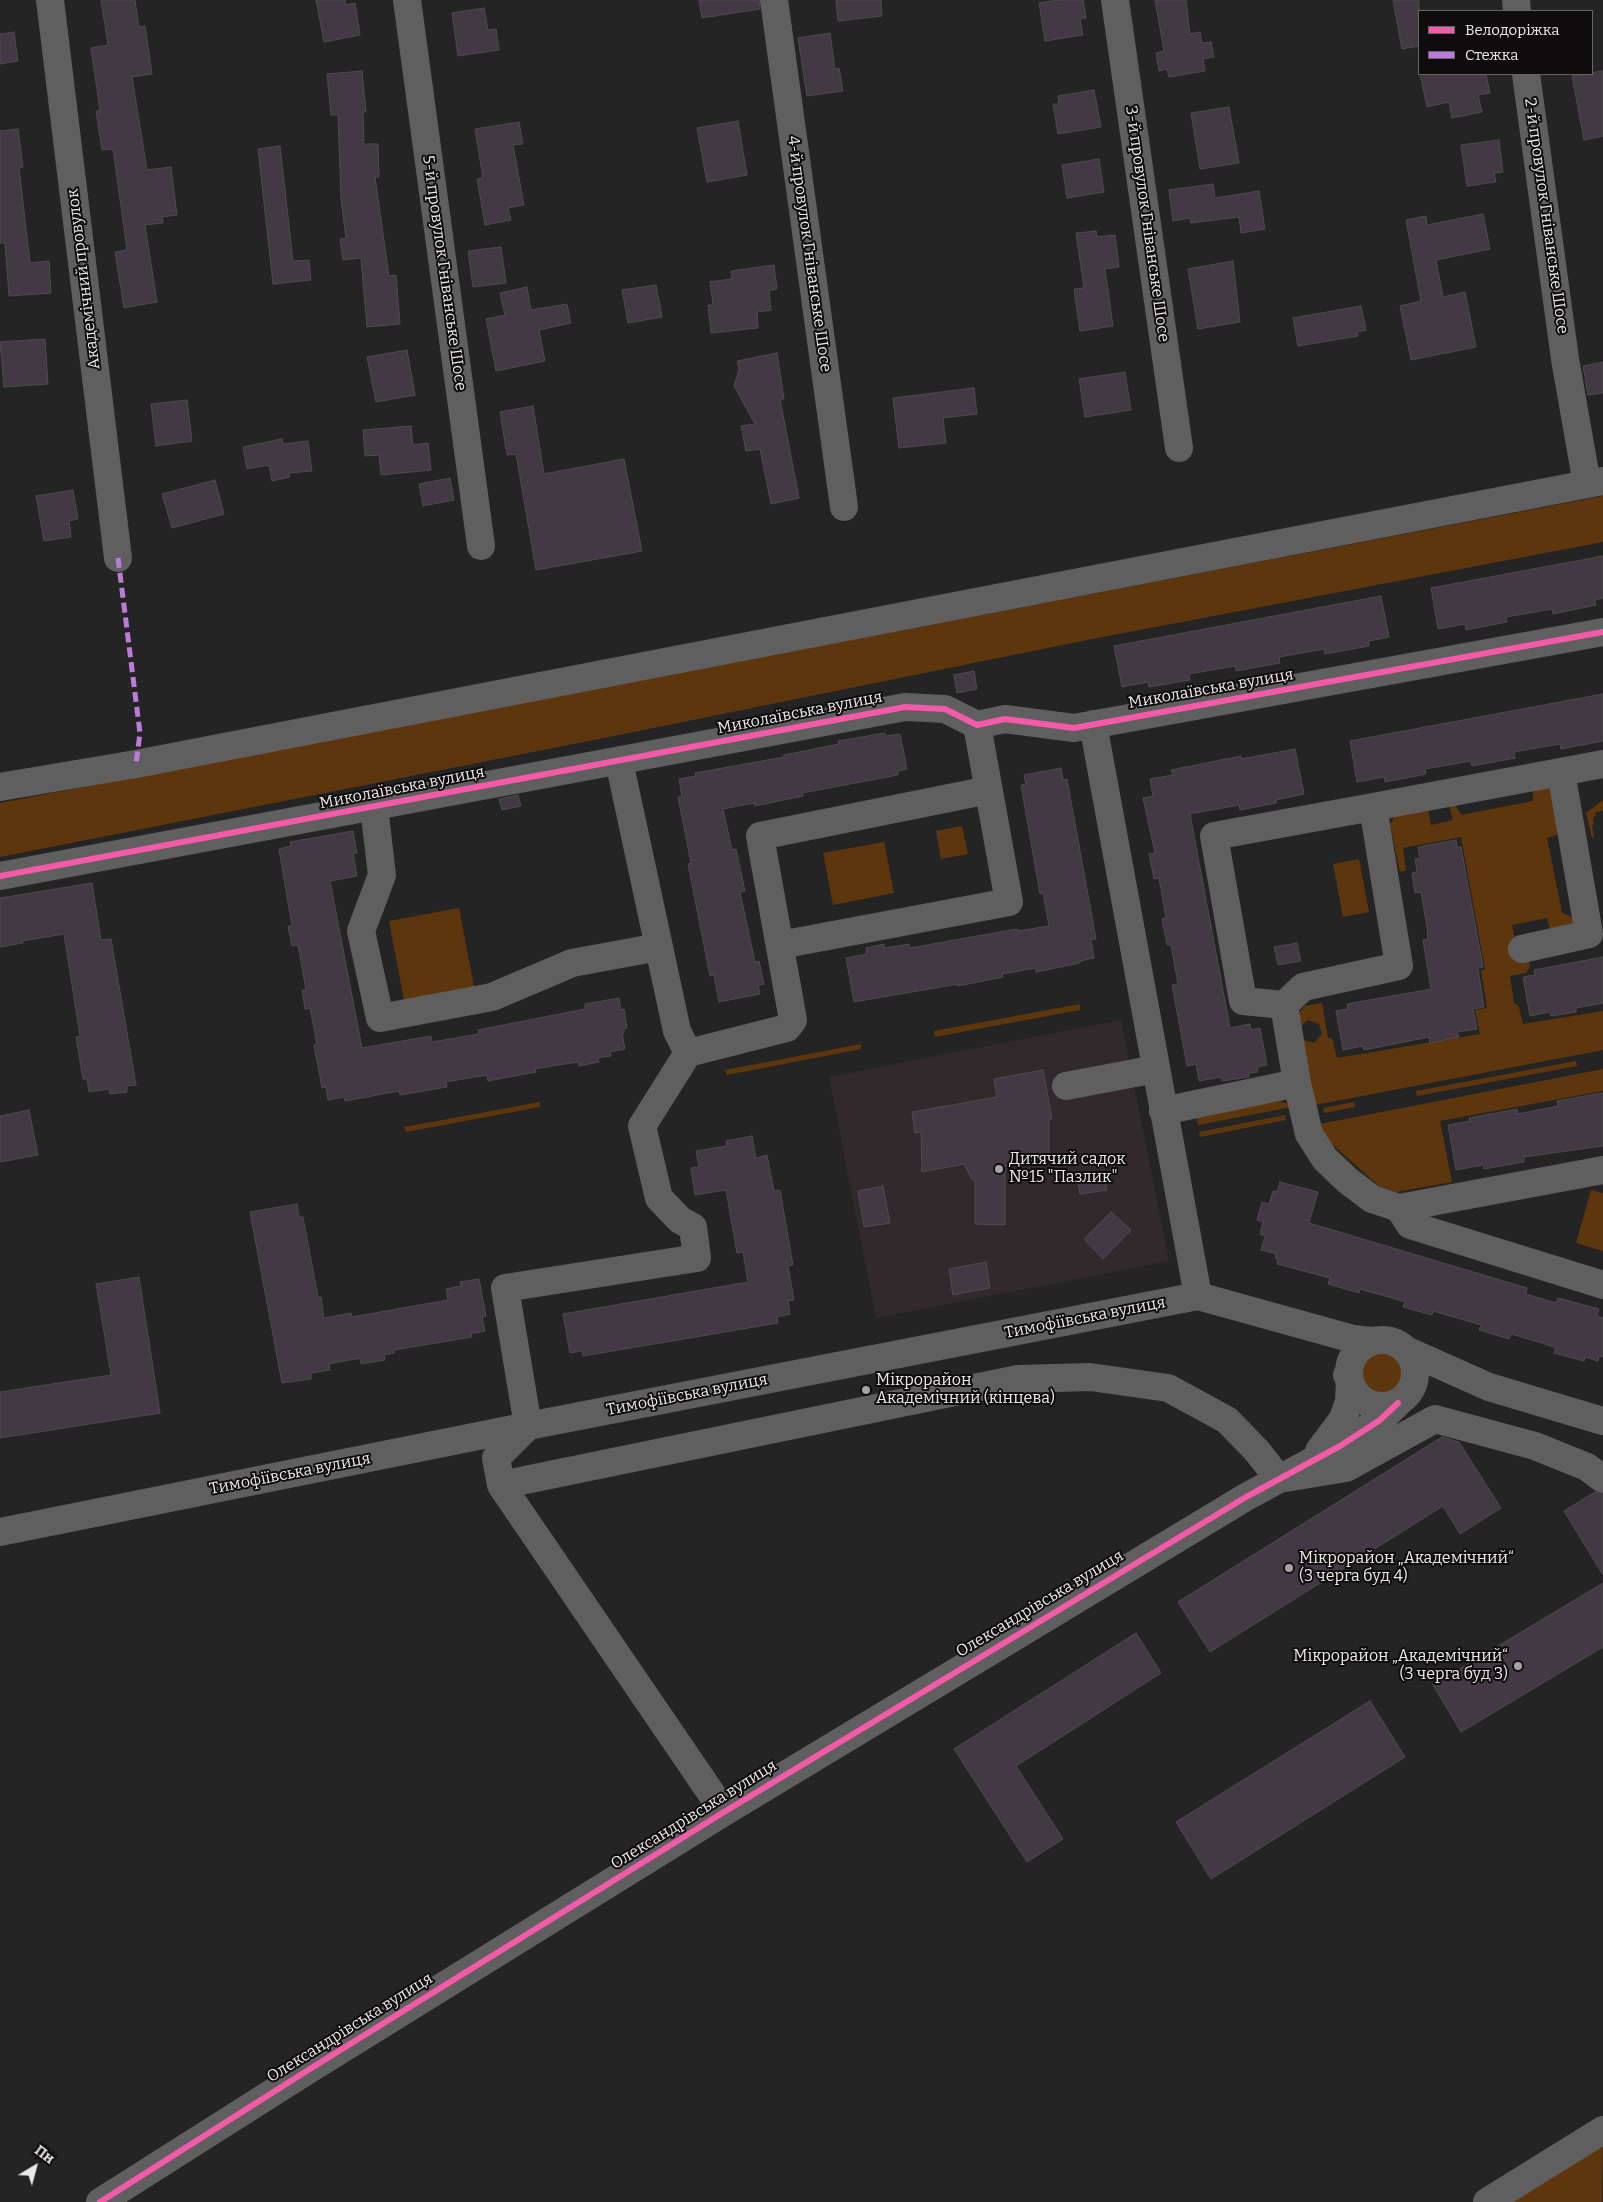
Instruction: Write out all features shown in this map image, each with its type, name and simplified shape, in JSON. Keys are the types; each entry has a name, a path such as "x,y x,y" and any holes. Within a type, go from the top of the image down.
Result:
{"street":[{"name":"Академічний провулок","path":"50,0 118,558"},
{"name":"5-й провулок Гніванське Шосе","path":"407,0 481,546"},
{"name":"4-й провулок Гніванське Шосе","path":"774,0 844,508"},
{"name":"3-й провулок Гніванське Шосе","path":"1115,0 1179,448"},
{"name":"2-й провулок Гніванське Шосе","path":"1526,75 1565,359 1595,482"},
{"path":"0,787 136,764 1595,482"},
{"name":"Миколаївська вулиця","path":"0,876 905,707 945,709 977,725 1005,719 1074,728 1603,632"},
{"path":"1093,724 1198,1296"},
{"path":"780,944 1009,902 977,725"},
{"path":"619,761 677,1031 688,1053"},
{"path":"1373,807 1399,966 1303,987 1284,1005 1243,1001 1214,836 1603,764"},
{"path":"1522,949 1589,934 1561,772"},
{"path":"724,1812 501,1485 496,1458 528,1426 505,1288 697,1258 693,1227 680,1220 659,1198 642,1126 688,1053 787,1028 792,1020 760,836 989,790"},
{"path":"374,807 382,875 361,931 380,1018 492,997 572,963 659,947"},
{"path":"1284,1005 1297,1083 1309,1134 1325,1159 1372,1200 1400,1208 1603,1170"},
{"path":"1066,1086 1156,1069"},
{"path":"1163,1111 1297,1083"},
{"path":"1400,1208 1410,1225 1603,1284"},
{"name":"Тимофіївська вулиця","path":"0,1532 528,1426 1198,1296 1353,1338 1372,1341"},
{"path":"1276,1318 1314,1334 1339,1360 1354,1390 1369,1403 1378,1406 1402,1400 1442,1384 1488,1387"},
{"path":"1310,1462 1343,1419 1349,1401 1351,1361 1363,1345 1382,1339 1401,1345 1408,1351 1488,1387 1603,1421"},
{"path":"1402,1400 1415,1380 1416,1369 1408,1351"},
{"path":"501,1485 1018,1379 1090,1377 1168,1388 1227,1420 1257,1451 1279,1478 1346,1468 1436,1419 1535,1446 1586,1467 1603,1479"},
{"name":"Олександрівська вулиця","path":"100,2202 724,1812 1237,1502 1310,1462 1380,1420 1402,1400"},
{"path":"1487,2202 1603,2130"}],"shaded area":[{"path":"1603,496 1603,542 1087,640 614,736 0,857 0,803"},
{"path":"1552,785 1561,833 1547,838 1562,913 1570,916 1576,922 1576,929 1552,938 1547,918 1512,925 1519,961 1529,960 1530,967 1526,973 1510,976 1514,1003 1519,1007 1523,1024 1603,1011 1603,1050 1315,1105 1301,1039 1314,1043 1322,1034 1319,1024 1308,1020 1299,1028 1297,1016 1304,1006 1322,1003 1328,1038 1332,1038 1337,1058 1480,1034 1475,1010 1487,1008 1481,971 1485,969 1461,837 1403,848 1406,870 1400,872 1390,825 1394,817 1428,809 1431,825 1453,820 1449,805 1455,804 1461,815 1533,801 1533,790"},
{"path":"1603,800 1603,811 1595,812 1596,816 1593,817 1594,837 1592,838 1586,813"},
{"path":"962,826 968,854 941,859 936,831"},
{"path":"884,842 894,893 833,905 823,853"},
{"path":"1359,859 1369,912 1343,917 1333,864"},
{"path":"459,908 475,992 405,1005 389,921"},
{"path":"1080,1004 1080,1010 935,1037 934,1031"},
{"name":"Дитячий садок №15 \"Пазлик\"","path":"1121,1020 1169,1261 876,1318 829,1077"},
{"path":"861,1044 861,1049 727,1075 725,1070"},
{"path":"1576,1061 1577,1066 1417,1096 1416,1091"},
{"path":"1603,1069 1603,1091 1440,1121 1452,1182 1396,1192 1380,1187 1324,1137 1320,1124"},
{"path":"1278,1101 1287,1103 1292,1107 1198,1125 1196,1116"},
{"path":"540,1102 540,1107 406,1132 404,1127"},
{"path":"1354,1102 1355,1107 1324,1113 1323,1108"},
{"path":"1285,1115 1286,1120 1200,1137 1199,1132"},
{"path":"1591,1190 1603,1193 1603,1251 1576,1243"},
{"path":"1383,1347 1397,1351 1404,1358 1408,1372 1404,1386 1397,1393 1383,1397 1369,1393 1362,1386 1358,1372 1362,1358 1369,1351"},
{"path":"1603,2130 1602,2202 1487,2202"}],"building":[{"path":"101,0 135,0 139,27 145,26 152,74 132,77 147,170 171,167 177,215 162,217 163,223 145,225 157,302 124,308 115,252 127,250 113,149 102,150 96,111 100,111 91,48 108,45"},
{"path":"316,0 345,0 346,5 355,3 360,35 324,42"},
{"path":"699,0 759,0 760,9 702,18"},
{"path":"836,0 881,0 882,16 838,21"},
{"path":"1058,0 1083,0 1086,18 1080,19 1083,35 1045,41 1039,3"},
{"path":"1155,0 1186,0 1190,34 1200,32 1202,43 1211,42 1214,57 1203,59 1205,71 1169,77 1167,69 1159,71 1156,53 1164,51"},
{"path":"1393,0 1419,0 1418,46 1402,49"},
{"path":"484,8 488,30 496,29 499,50 458,56 452,13"},
{"path":"14,32 18,61 0,64 0,34"},
{"path":"830,33 835,69 839,68 843,91 807,96 798,38"},
{"path":"362,71 366,112 363,112 364,144 378,144 379,177 375,177 389,276 396,275 400,324 367,327 361,258 343,260 340,239 346,238 341,199 338,115 331,115 327,74"},
{"path":"1603,71 1603,136 1584,140 1572,76 1593,75 1593,73"},
{"path":"1420,75 1486,75 1490,93 1478,95 1482,112 1452,118 1449,102 1427,107"},
{"path":"1094,90 1101,127 1058,134 1053,104 1059,104 1058,96"},
{"path":"1229,107 1239,163 1200,169 1191,113"},
{"path":"738,121 747,175 707,182 697,128"},
{"path":"519,122 523,144 513,145 524,205 508,208 511,220 485,225 477,179 483,178 475,129"},
{"path":"18,129 23,167 19,168 30,263 49,261 51,293 9,296 5,243 0,243 0,131"},
{"path":"1499,140 1503,172 1494,173 1496,182 1467,186 1461,145"},
{"path":"280,146 293,261 309,260 311,280 273,284 258,149"},
{"path":"1099,159 1104,192 1067,198 1062,165"},
{"path":"1213,184 1215,198 1259,191 1265,229 1241,233 1239,217 1191,223 1190,218 1173,221 1169,190"},
{"path":"1483,214 1490,249 1436,260 1443,297 1465,292 1476,347 1411,360 1400,306 1421,301 1406,220 1426,216 1427,225"},
{"path":"1096,231 1097,237 1115,235 1119,267 1105,269 1113,326 1080,331 1074,289 1084,288 1076,233"},
{"path":"501,247 506,283 473,287 468,251"},
{"path":"1233,261 1240,322 1198,329 1188,269"},
{"path":"774,265 777,289 769,290 771,310 757,312 758,328 711,333 708,305 713,305 710,282 732,279 731,271"},
{"path":"656,285 662,317 628,323 622,290"},
{"path":"527,287 531,310 567,304 571,323 539,330 545,361 496,371 486,319 505,315 500,293"},
{"path":"1361,306 1366,330 1357,332 1358,336 1298,346 1293,318"},
{"path":"45,339 48,384 4,387 0,342"},
{"path":"407,350 415,395 376,402 367,357"},
{"path":"777,353 784,399 780,399 799,498 771,504 760,449 746,451 741,426 755,424 734,386 739,369 737,361"},
{"path":"1603,362 1603,393 1588,395 1583,366"},
{"path":"1125,372 1131,410 1085,417 1079,379"},
{"path":"974,388 977,414 943,418 946,443 899,448 893,398"},
{"path":"187,400 192,441 156,446 151,404"},
{"path":"533,406 544,474 624,459 642,551 536,570 516,454 507,455 500,412"},
{"path":"411,426 413,445 428,443 431,470 381,475 379,455 365,456 363,430"},
{"path":"282,439 283,444 308,441 312,471 289,473 290,477 272,481 269,465 247,469 243,447"},
{"path":"450,478 454,500 423,506 419,484"},
{"path":"215,480 224,514 172,528 162,494"},
{"path":"73,490 78,519 69,521 71,537 44,541 36,496"},
{"path":"1603,556 1603,598 1595,600 1596,605 1553,614 1552,609 1506,617 1507,622 1466,630 1465,624 1438,629 1431,588"},
{"path":"1381,596 1389,637 1369,641 1369,646 1325,654 1324,649 1279,657 1280,663 1236,671 1235,666 1189,674 1190,680 1149,687 1148,682 1122,687 1114,646"},
{"path":"974,671 977,689 957,693 954,675"},
{"path":"1603,694 1603,741 1561,749 1560,744 1514,752 1515,758 1472,766 1471,761 1425,769 1426,774 1385,782 1384,777 1357,782 1350,741"},
{"path":"885,733 885,736 900,734 907,769 898,771 898,775 802,793 803,796 755,806 754,803 723,809 732,850 736,849 745,891 740,892 755,962 759,961 764,984 758,985 760,994 719,1002 714,975 710,976 688,864 691,863 678,797 682,797 679,779 696,776 695,773 784,757 784,755 839,744 838,741"},
{"path":"1295,749 1304,794 1276,800 1276,803 1240,810 1239,805 1190,814 1230,1028 1250,1024 1251,1030 1260,1028 1267,1065 1257,1067 1258,1072 1248,1073 1249,1077 1222,1081 1222,1077 1199,1081 1196,1064 1187,1066 1172,985 1178,984 1171,945 1167,945 1162,919 1166,918 1159,878 1154,879 1149,854 1155,853 1143,798 1153,796 1150,779 1173,775 1171,770 1241,756 1241,759"},
{"path":"1061,768 1063,780 1067,779 1096,939 1091,940 1094,958 1080,961 1080,963 1036,972 1036,968 1002,974 1003,977 958,986 958,984 854,1002 846,958 867,954 866,948 884,944 884,948 909,944 910,948 1017,929 1018,931 1049,926 1043,893 1040,894 1021,785 1026,784 1024,775"},
{"path":"518,795 521,806 502,810 499,799"},
{"path":"353,831 357,853 353,853 357,876 330,881 362,1048 431,1036 432,1042 479,1034 478,1030 585,1009 585,1004 619,998 621,1010 624,1009 627,1028 622,1033 625,1049 610,1052 611,1056 598,1058 599,1062 579,1066 578,1062 552,1066 535,1069 536,1072 488,1081 487,1075 446,1082 447,1087 400,1095 399,1091 345,1101 344,1097 328,1100 326,1087 322,1088 314,1045 317,1044 310,1008 305,1009 302,990 306,990 298,945 292,946 288,926 292,926 279,849 291,846 290,842"},
{"path":"1456,840 1457,847 1461,847 1483,967 1478,968 1484,1007 1473,1009 1477,1029 1457,1032 1459,1037 1430,1043 1429,1037 1364,1050 1363,1046 1343,1050 1336,1011 1348,1009 1347,1004 1431,989 1423,940 1428,939 1427,927 1421,892 1415,893 1412,873 1417,872 1415,859 1420,858 1418,847"},
{"path":"92,883 101,940 111,939 136,1085 127,1086 127,1092 110,1094 109,1089 89,1092 87,1079 83,1079 76,1037 80,1036 64,934 22,941 23,943 0,947 0,898"},
{"path":"1297,943 1301,961 1278,965 1274,947"},
{"path":"1603,957 1603,1003 1576,1008 1576,1012 1551,1016 1550,1012 1530,1016 1523,977 1535,975 1534,970"},
{"path":"1043,1070 1052,1119 1049,1119 1049,1158 1005,1166 1005,1225 975,1224 975,1181 964,1164 922,1172 921,1132 915,1133 912,1112 997,1097 994,1079"},
{"path":"1603,1093 1603,1146 1524,1157 1524,1162 1484,1169 1483,1165 1456,1170 1448,1125 1470,1121 1469,1118 1517,1109 1518,1114 1558,1106 1557,1101"},
{"path":"29,1110 38,1155 0,1162 0,1116"},
{"path":"752,1136 756,1158 767,1155 774,1191 780,1190 793,1265 788,1266 794,1300 788,1301 790,1314 777,1317 778,1323 583,1356 582,1351 570,1353 563,1314 748,1282 743,1252 737,1253 726,1190 695,1195 691,1168 699,1167 696,1151 727,1146 726,1141"},
{"path":"1104,1172 1107,1190 1080,1194 1077,1177"},
{"path":"1280,1182 1318,1192 1309,1223 1527,1288 1526,1294 1556,1303 1558,1298 1599,1309 1597,1316 1603,1318 1603,1357 1599,1356 1598,1361 1585,1357 1584,1361 1554,1353 1556,1348 1542,1343 1511,1334 1509,1339 1479,1330 1481,1325 1433,1311 1432,1315 1403,1307 1405,1302 1360,1289 1359,1293 1328,1284 1330,1278 1277,1264 1276,1254 1261,1250 1265,1236 1260,1234 1263,1222 1257,1220 1262,1202 1269,1204 1273,1191 1277,1192"},
{"path":"883,1186 890,1223 864,1227 858,1191"},
{"path":"297,1204 299,1217 303,1217 318,1297 321,1297 324,1318 351,1313 352,1317 448,1300 446,1289 461,1286 460,1282 479,1279 486,1316 482,1317 485,1331 471,1334 472,1337 394,1350 394,1353 384,1355 385,1360 361,1364 360,1358 329,1364 330,1370 311,1373 311,1379 282,1383 250,1212"},
{"path":"1111,1212 1131,1230 1103,1259 1084,1239"},
{"path":"986,1262 990,1288 953,1295 949,1269"},
{"path":"139,1277 160,1413 0,1438 0,1392 111,1375 96,1284"},
{"name":"Мікрорайон „Академічний“ (3 черга буд 4)","path":"1442,1437 1459,1442 1501,1508 1460,1534 1443,1506 1210,1652 1178,1602"},
{"path":"1595,1492 1603,1494 1603,1575 1564,1511"},
{"name":"Мікрорайон „Академічний“ (3 черга буд 3)","path":"1603,1583 1603,1647 1461,1732 1433,1685"},
{"path":"1136,1633 1161,1673 1016,1766 1063,1839 1027,1862 954,1749"},
{"path":"1370,1701 1405,1757 1211,1879 1176,1822"}],"marked path":[{"path":"118,558 140,733 136,764"}],"cycle path":[{"path":"0,876 905,707 945,709 977,725 1005,719 1074,728 1603,632"},
{"path":"100,2202 305,2072 724,1812 1246,1497 1340,1446 1380,1420 1398,1403"}],"place":[{"name":"Дитячий садок №15 \"Пазлик\"","path":"999,1169"},
{"name":"Мікрорайон Академічний (кінцева)","path":"866,1390"},
{"name":"Мікрорайон „Академічний“ (3 черга буд 4)","path":"1289,1568"},
{"name":"Мікрорайон „Академічний“ (3 черга буд 3)","path":"1518,1666"}]}
